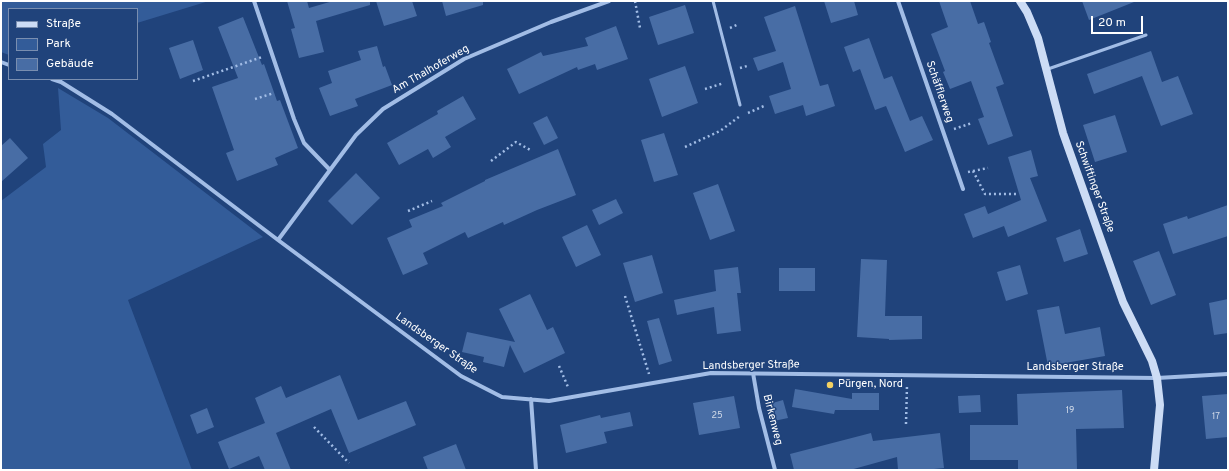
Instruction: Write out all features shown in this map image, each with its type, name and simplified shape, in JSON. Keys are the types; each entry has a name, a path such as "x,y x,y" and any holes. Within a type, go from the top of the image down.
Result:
{"street":[{"path":"254,1 294,119 304,143 330,170"},
{"name":"Am Thalhoferweg","path":"278,240 356,135 383,110 464,59 551,22 609,1"},
{"name":"Schäfflerweg","path":"898,1 964,189"},
{"name":"Schwiftinger Straße","path":"1020,1 1027,12 1038,38 1048,69 1063,133 1123,302 1152,361 1157,378 1160,405 1154,470"},
{"name":"Landsberger Straße","path":"55,80 61,82 112,114 461,376 502,397 549,400 710,373 1157,378 1228,374"},
{"name":"Birkenweg","path":"753,374 759,408 775,470"},
{"path":"531,399 536,470"}],"lane":[{"path":"714,1 740,105"},
{"path":"1048,69 1146,35"}],"path":[{"path":"635,1 640,28"},
{"path":"193,81 272,54"},
{"path":"706,89 734,80"},
{"path":"255,99 284,89"},
{"path":"685,147 720,131 740,116"},
{"path":"944,133 972,123"},
{"path":"491,161 516,142 532,151"},
{"path":"958,175 988,168"},
{"path":"973,171 985,194 1017,194"},
{"path":"408,211 432,201"},
{"path":"625,296 652,383"},
{"path":"559,366 573,396"},
{"path":"906,424 907,376"},
{"path":"314,427 349,463"}],"green space":[{"path":"1,1 209,1 138,23 138,8 8,8 8,55 1,52"},
{"path":"58,88 108,118 263,237 128,300 192,470 1,470 1,201 46,167 43,144 61,130"}],"building":[{"path":"287,1 307,1 309,8 333,1 370,1 370,5 316,21 324,52 299,58 291,29 295,28"},
{"path":"376,1 412,1 417,16 384,26"},
{"path":"442,1 483,1 483,5 446,16"},
{"path":"824,1 854,1 858,15 831,23"},
{"path":"939,1 970,1 978,24 984,22 991,42 989,43 1004,84 996,87 1013,136 988,145 978,119 984,117 971,81 950,89 931,34 948,27"},
{"path":"1082,1 1134,1 1134,2 1089,20"},
{"path":"685,5 694,33 658,45 649,17"},
{"path":"795,6 820,86 828,84 835,106 806,116 803,105 775,114 769,96 791,89 783,62 758,71 753,58 776,51 764,17"},
{"path":"243,17 262,65 264,64 277,101 280,100 298,148 275,158 278,165 237,181 226,153 234,150 212,87 238,78 218,27"},
{"path":"616,26 628,59 597,70 595,64 578,70 577,67 519,94 507,69 541,52 543,56 588,46 585,38"},
{"path":"869,38 884,79 892,76 910,121 922,116 933,140 905,152 886,106 875,110 860,69 853,72 844,47"},
{"path":"193,40 203,70 180,79 169,48"},
{"path":"377,46 383,67 385,66 392,85 355,99 358,106 330,116 319,88 332,83 328,71 361,60 358,51"},
{"path":"1151,51 1162,82 1178,76 1193,114 1161,126 1142,76 1094,94 1087,74"},
{"path":"685,66 698,103 662,117 649,79"},
{"path":"463,96 476,119 445,137 451,147 433,158 428,149 399,165 387,143 438,114 437,111"},
{"path":"1115,115 1127,152 1095,162 1083,125"},
{"path":"547,116 558,138 544,145 533,123"},
{"path":"664,133 678,175 654,182 641,140"},
{"path":"10,138 28,158 1,182 1,146"},
{"path":"558,149 576,195 504,225 503,222 468,238 465,232 423,253 428,264 403,275 387,238 412,227 409,220 443,206 441,203 485,180"},
{"path":"1031,150 1038,176 1030,178 1047,221 1008,237 1004,226 973,238 964,214 985,206 988,214 1021,200 1008,157"},
{"path":"356,173 380,198 352,225 328,201"},
{"path":"718,184 735,231 710,240 693,193"},
{"path":"616,199 623,213 599,225 592,210"},
{"path":"1228,205 1228,236 1173,254 1163,224 1187,216 1188,219"},
{"path":"587,225 601,255 576,267 562,237"},
{"path":"1080,229 1088,254 1064,262 1056,238"},
{"path":"1159,251 1176,295 1151,305 1133,261"},
{"path":"652,255 663,293 635,302 623,263"},
{"path":"861,259 887,260 885,316 922,316 922,339 889,340 857,337"},
{"path":"1020,265 1028,294 1006,301 997,272"},
{"path":"738,267 741,293 737,293 741,331 717,334 714,307 677,315 674,300 716,291 714,270"},
{"path":"779,268 815,268 815,291 779,291"},
{"path":"530,294 547,330 553,327 565,353 524,373 510,345 504,367 483,362 484,357 462,352 467,332 515,342 499,309"},
{"path":"1228,299 1228,333 1214,335 1209,303"},
{"path":"1059,306 1065,334 1100,327 1105,356 1048,366 1037,310"},
{"path":"659,318 672,361 659,365 647,321"},
{"path":"340,375 358,420 406,401 416,425 349,453 331,409 276,433 291,470 265,470 259,456 229,469 218,442 265,423 255,398 281,386 286,398"},
{"path":"795,389 852,399 852,393 879,393 879,410 835,410 834,414 792,407"},
{"path":"1122,390 1124,428 1076,429 1077,470 1018,470 1018,460 970,460 970,425 1018,425 1017,394"},
{"path":"1228,394 1228,437 1206,439 1202,396"},
{"path":"980,395 981,412 959,413 958,396"},
{"path":"734,396 740,428 699,435 693,403"},
{"path":"783,400 788,418 774,421 769,404"},
{"path":"207,408 214,427 197,434 190,415"},
{"path":"630,412 633,426 604,432 607,443 566,453 560,425 600,415 601,418"},
{"path":"871,433 873,441 940,433 944,468 898,470 897,457 850,470 794,470 790,454"},
{"path":"456,444 466,470 428,470 423,457"}],"place":[{"name":"Pürgen, Nord","path":"830,385"}]}
